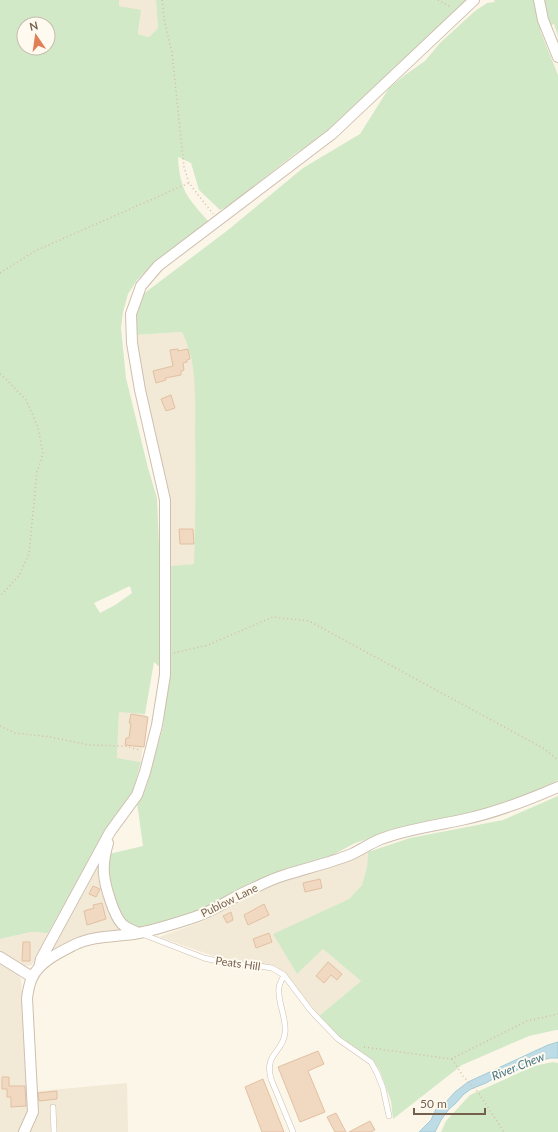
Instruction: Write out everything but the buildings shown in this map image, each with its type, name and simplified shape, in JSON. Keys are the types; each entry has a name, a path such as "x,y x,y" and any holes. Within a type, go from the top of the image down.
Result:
{"street":[{"path":"39,968 41,959 110,832 137,795 157,725 165,675 166,500 140,390 132,343 130,314 141,286 158,266 332,134 474,0"},
{"path":"461,12 480,0"},
{"path":"539,0 543,20 558,57"},
{"name":"Publow Lane","path":"24,1132 33,1112 27,998 29,985 32,976 39,968 55,956 76,944 96,938 139,933 160,928 214,909 252,888 352,854 380,839 400,832 460,820 518,805 558,787"},
{"path":"110,832 105,854 104,874 108,894 114,911 122,924 139,933"},
{"path":"0,957 32,976"}],"lane":[{"name":"Peats Hill","path":"139,933 204,958 230,964 272,968 284,975 319,1020 338,1039 371,1062 383,1088 389,1116"},
{"path":"284,975 279,991 285,1033 283,1041 270,1062 269,1071 293,1132"},
{"path":"53,1108 54,1132"}],"path":[{"path":"162,0 165,23 172,53 184,167 189,182 209,207 217,221"},
{"path":"438,0 461,12"},
{"path":"0,273 35,251 189,182"},
{"path":"0,374 26,400 38,427 43,454 37,472 33,528 29,554 19,576 0,596"},
{"path":"165,655 208,646 273,617 309,621 543,748 558,760"},
{"path":"0,726 15,733 51,737 89,745 125,746 150,753"},
{"path":"364,1048 451,1059 527,1020 558,1014"},
{"path":"451,1059 463,1076 478,1092 504,1132"}],"shaded area":[{"path":"119,0 156,0 158,28 149,37 138,34 140,22 119,6"},
{"path":"182,332 188,343 195,378 196,469 194,564 168,567 169,500 145,396 135,335"},
{"path":"119,711 145,714 141,762 117,758"},
{"path":"368,852 367,867 362,885 349,899 274,934 297,974 323,948 361,981 319,1016 284,972 270,964 225,960 159,937 201,922 266,888 289,879 330,868"},
{"path":"102,855 124,929 76,938 47,956"},
{"path":"31,932 48,933 32,965 26,966 19,964 0,953 0,939"},
{"path":"0,964 17,974 21,979 28,1092 127,1083 128,1132 0,1132"}],"green space":[{"path":"0,0 119,0 119,6 141,10 138,34 149,37 158,28 156,0 469,0 331,131 296,153 230,205 220,210 199,190 191,163 178,157 181,178 186,193 209,222 150,267 137,280 128,294 123,312 121,328 126,378 148,468 157,498 160,567 194,564 195,396 191,356 182,332 135,335 135,316 142,295 228,230 303,168 360,134 389,88 425,61 440,43 475,11 487,3 495,2 494,0 558,0 558,36 554,24 540,30 558,75 558,780 513,802 463,816 410,826 355,843 322,861 212,906 138,928 125,922 114,905 108,883 109,854 143,846 137,803 146,788 163,727 169,676 154,662 145,714 119,712 117,758 141,762 132,794 110,825 48,933 31,932 0,939","holes":["130,586 132,593 100,613 94,603"]},
{"path":"558,796 558,1030 529,1036 462,1065 393,1119 391,1101 380,1071 373,1060 338,1036 319,1016 361,981 323,949 297,974 273,934 349,899 362,885 367,867 368,852 410,838 503,820"},
{"path":"553,1062 558,1063 558,1132 441,1132 446,1121 470,1095 534,1066"}],"water":[{"name":"River Chew","path":"558,1042 558,1058 550,1058 532,1063 511,1073 498,1076 471,1089 449,1109 435,1132 419,1132 431,1120 436,1109 468,1082 548,1045"}]}
